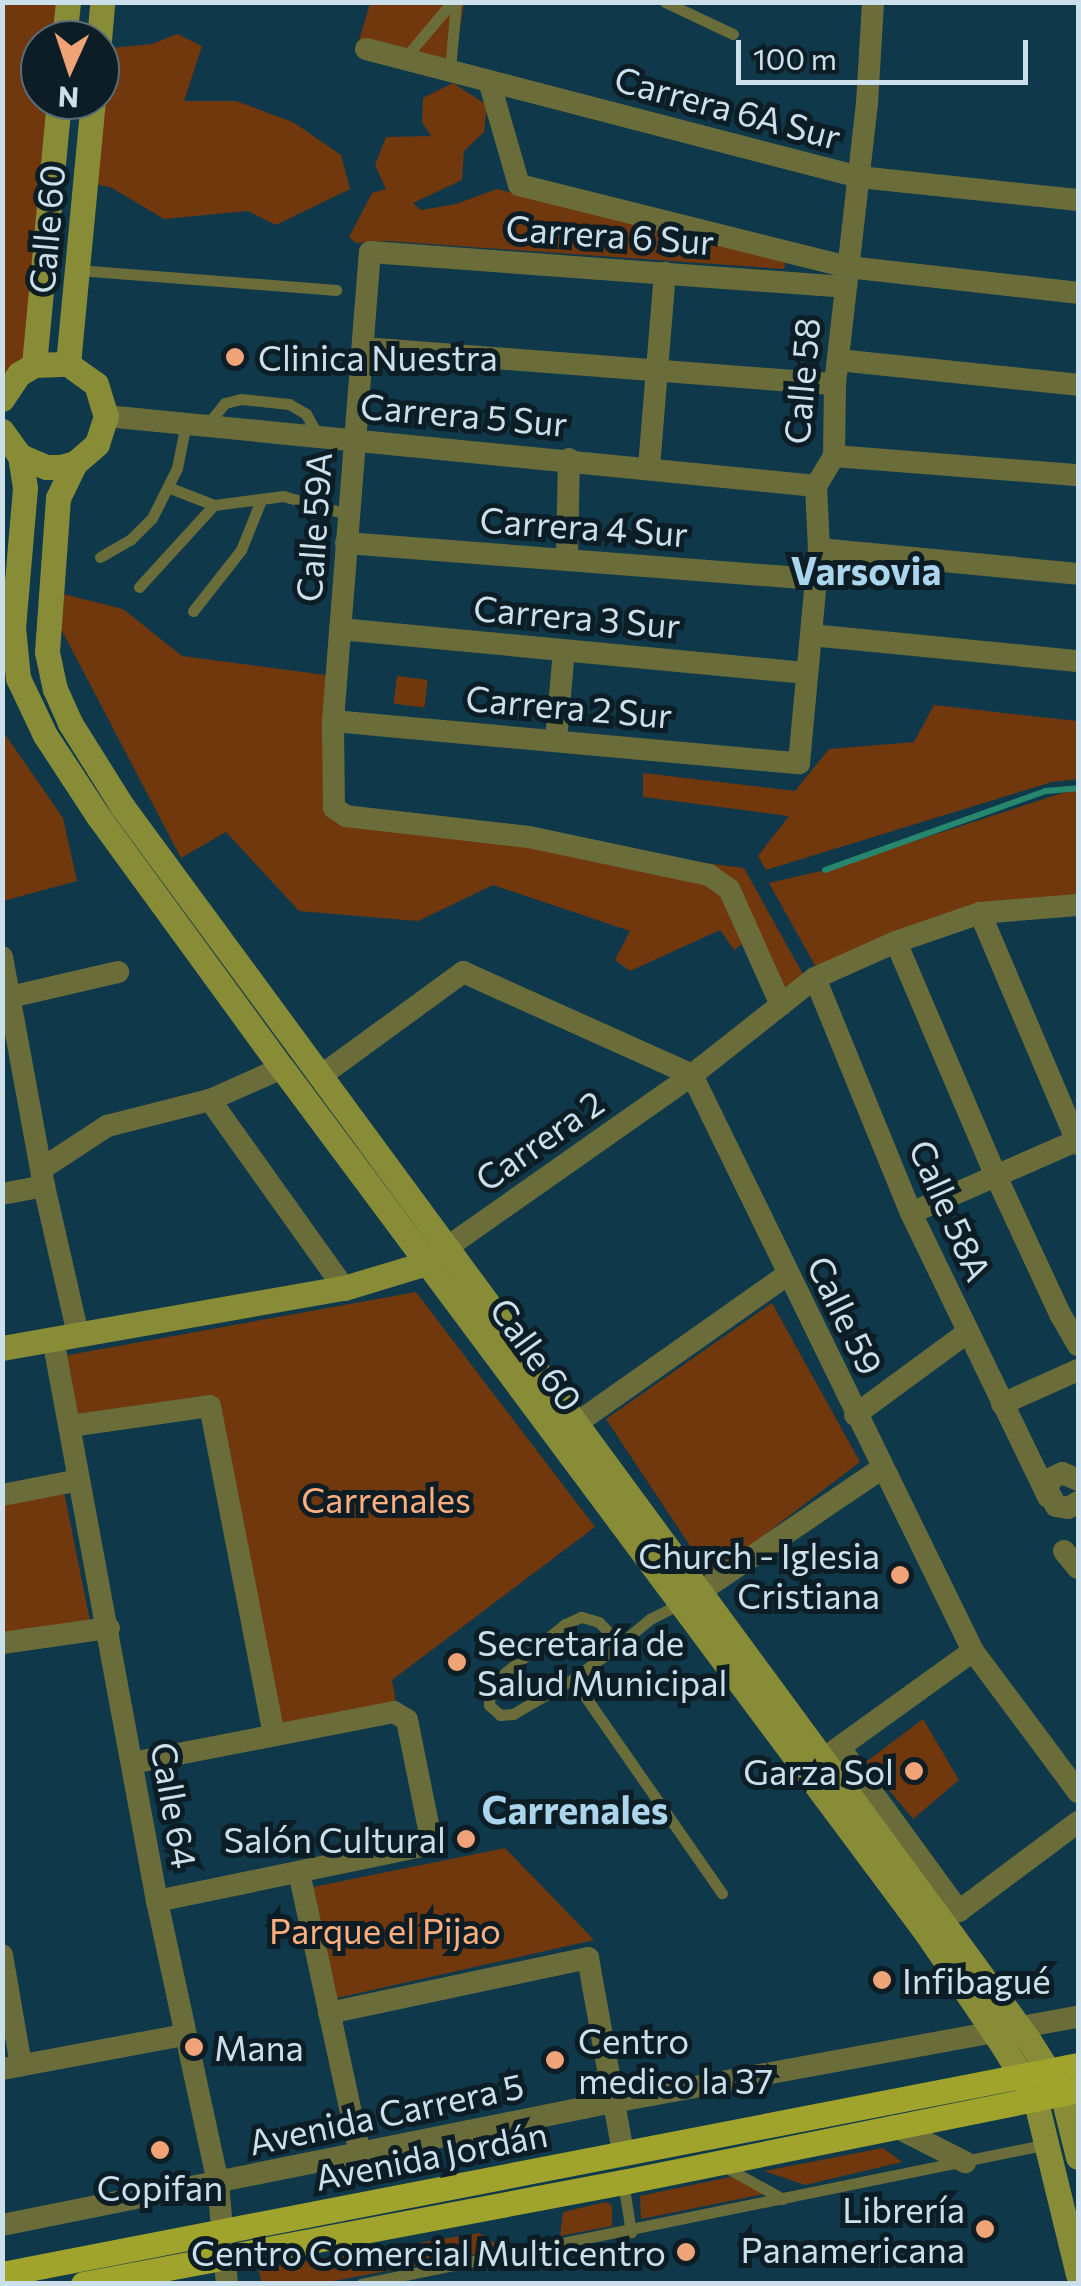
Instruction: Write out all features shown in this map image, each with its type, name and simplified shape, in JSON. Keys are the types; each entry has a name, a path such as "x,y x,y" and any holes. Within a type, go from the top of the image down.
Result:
{"main road":[{"name":"Calle 60","path":"34,365 57,120"},
{"name":"Calle 60","path":"68,364 91,120"},
{"path":"2,399 19,374 34,365 68,364 96,384 106,416"},
{"name":"Calle 60","path":"106,416 97,444 75,463 58,498 47,652 55,689 70,723 122,806 577,1423 704,1593 832,1753 943,1923 1015,2043 1048,2144 1078,2274"},
{"path":"2,431 20,456 46,467 75,463"},
{"name":"Calle 60","path":"20,456 25,488 12,627 18,678 46,735 98,816 680,1604 943,1923"},
{"name":"Carrera 2","path":"2,1348 344,1288 427,1263 449,1246"},
{"name":"Calle 60","path":"1015,2043 1064,2084 1078,2157"},
{"path":"1064,2084 1078,2065"},
{"name":"Avenida Jordán","path":"83,2284 224,2245 623,2152 1064,2084"},
{"name":"Avenida Jordán","path":"2,2274 224,2245 623,2182 894,2126 1029,2087"}],"street":[{"name":"Calle 58","path":"799,763 819,549 816,486 834,456 838,360 867,104 873,3"},
{"name":"Carrera 6A Sur","path":"366,49 859,177 1078,200"},
{"path":"489,80 519,185 847,277"},
{"name":"Carrera 6 Sur","path":"370,252 1078,293"},
{"name":"Calle 59A","path":"370,252 333,720 334,808 346,816 529,837 709,876 729,888 781,1005"},
{"path":"650,467 666,272"},
{"path":"364,348 836,384"},
{"path":"838,360 1078,385"},
{"name":"Carrera 5 Sur","path":"106,416 816,486"},
{"path":"834,456 1078,475"},
{"path":"567,560 570,459"},
{"name":"Carrera 4 Sur","path":"346,543 816,579"},
{"path":"819,549 1078,574"},
{"name":"Carrera 3 Sur","path":"340,629 808,673"},
{"path":"811,634 1078,661"},
{"path":"556,740 564,650"},
{"name":"Carrera 2 Sur","path":"333,720 799,763"},
{"name":"Carrera 2","path":"449,1246 692,1075 815,978 896,942 980,913 1076,912"},
{"path":"911,1214 1078,1142 980,913"},
{"path":"896,942 996,1176 1060,1314 1078,1344"},
{"name":"Calle 64","path":"2,957 44,1177 66,1336 70,1426 79,1480 157,1901 218,2183 227,2284"},
{"path":"8,999 118,972"},
{"path":"322,1075 463,972 692,1075"},
{"name":"Calle 58A","path":"815,978 911,1214 1002,1404 1033,1464 1061,1484"},
{"path":"2,1194 44,1177 107,1126 210,1100 282,1068"},
{"name":"Calle 59","path":"692,1075 881,1469 974,1652 1078,1792"},
{"path":"210,1100 344,1288"},
{"path":"577,1423 788,1274"},
{"path":"855,1415 968,1332"},
{"path":"1002,1404 1078,1370"},
{"path":"70,1426 210,1406 274,1734"},
{"path":"680,1604 704,1593 881,1469"},
{"path":"2,1495 79,1480"},
{"path":"1061,1484 1062,1508 1078,1502"},
{"path":"2,1643 109,1628"},
{"path":"832,1753 974,1652"},
{"path":"132,1763 274,1734 402,1714 407,1720 432,1844 157,1901"},
{"path":"943,1923 1078,1822"},
{"path":"299,1872 360,2154"},
{"path":"2,1955 12,2067 184,2036"},
{"path":"329,2013 588,1958 623,2152"},
{"name":"Avenida Carrera 5","path":"2,2225 613,2102 1078,2017"},
{"path":"894,2126 965,2162"}],"lane":[{"path":"404,59 454,2"},
{"path":"450,70 454,2"},
{"path":"665,2 733,34"},
{"path":"77,270 336,290"},
{"path":"100,557 130,540 152,518 170,488 196,424"},
{"path":"170,488 214,506 284,496 347,514"},
{"path":"194,611 241,550 260,500"},
{"path":"139,588 214,506"},
{"path":"620,1644 599,1622 581,1617 565,1624 490,1684 486,1694 489,1705 500,1715 513,1714 573,1679 620,1644 650,1619 680,1604"},
{"path":"573,1679 722,1893"},
{"path":"361,2284 632,2232 1048,2144"},
{"path":"717,2162 784,2200"},
{"path":"623,2182 632,2232"}],"green space":[{"path":"3,3 60,3 58,20 20,20 20,120 49,120 28,360 3,384"},
{"path":"370,3 464,3 455,60 358,44"},
{"path":"177,34 202,46 184,101 236,101 293,122 341,155 350,189 276,225 248,211 164,219 112,188 92,183 100,120 120,120 120,47 152,44"},
{"path":"453,83 487,105 484,132 464,151 462,180 413,203 421,210 456,204 497,189 786,260 784,269 387,241 356,243 349,237 372,193 386,189 375,165 386,137 431,136 422,122 423,98"},
{"path":"59,593 123,609 182,656 333,676 334,815 744,868 804,976 784,992 753,936 734,950 720,930 630,971 615,960 630,931 493,885 418,921 299,911 226,832 181,858 60,627"},
{"path":"397,676 428,680 424,708 394,704"},
{"path":"934,705 1077,721 1078,717 1078,779 1052,782 766,870 758,856 789,816 643,797 643,773 795,791 829,749 914,742"},
{"path":"2,730 63,818 77,881 3,901"},
{"path":"1078,788 1078,900 991,905 817,969 769,883 825,870"},
{"name":"Carrenales","path":"416,1292 595,1527 392,1680 397,1707 275,1729 215,1399 75,1423 63,1356"},
{"path":"772,1303 860,1462 710,1576 606,1419"},
{"path":"63,1487 90,1621 3,1638 3,1498"},
{"name":"Garza Sol","path":"923,1719 959,1780 913,1819 866,1762"},
{"name":"Parque el Pijao","path":"505,1848 594,1940 337,1998 313,1887"},
{"path":"883,2148 902,2162 805,2185 764,2171"},
{"path":"735,2176 774,2192 641,2219 640,2196"},
{"path":"606,2202 612,2206 612,2226 560,2236 563,2212"},
{"path":"479,2233 504,2249 323,2283 262,2283 258,2269"}],"waterway":[{"path":"825,870 1046,791 1078,788"}],"place":[{"name":"Clinica Nuestra","path":"235,357"},
{"name":"Church - Iglesia Cristiana","path":"900,1575"},
{"name":"Secretaría de Salud Municipal","path":"457,1662"},
{"name":"Garza Sol","path":"914,1771"},
{"name":"Salón Cultural","path":"466,1839"},
{"name":"Infibagué","path":"882,1980"},
{"name":"Mana","path":"194,2047"},
{"name":"Centro medico la 37","path":"555,2060"},
{"name":"Copifan","path":"160,2150"},
{"name":"Librería Panamericana","path":"985,2229"},
{"name":"Centro Comercial Multicentro","path":"686,2252"}],"district":[{"name":"Varsovia","path":"866,570"},
{"name":"Carrenales","path":"575,1809"}]}
